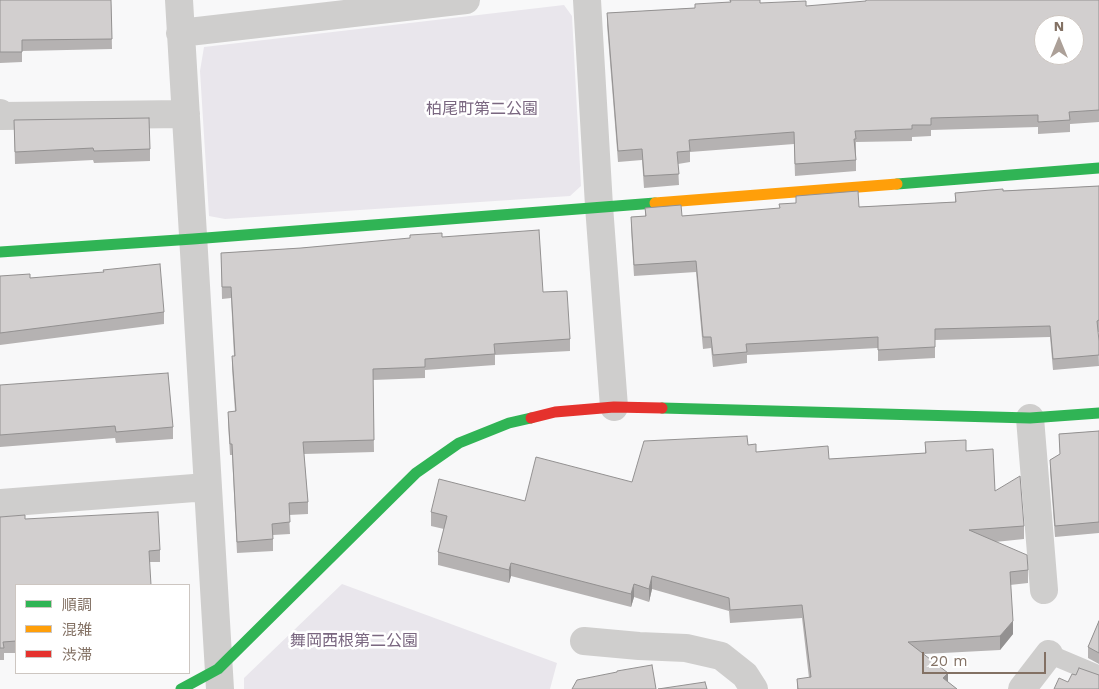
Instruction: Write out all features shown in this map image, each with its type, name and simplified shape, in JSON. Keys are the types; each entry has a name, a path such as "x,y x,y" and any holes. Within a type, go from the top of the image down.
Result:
{"street":[{"path":"178,0 219,679"},
{"path":"180,33 466,0"},
{"path":"587,0 599,206 614,407"},
{"path":"0,114 2,116 186,114"},
{"path":"0,252 193,239 1099,168"},
{"path":"181,689 219,679 416,473 459,443 509,423 546,415 614,407 1030,418 1099,413"},
{"path":"1030,418 1044,590"},
{"path":"0,503 207,487"},
{"path":"584,641 686,648 721,656 745,675 754,689"},
{"path":"1022,689 1049,654"}],"lane":[{"path":"1049,654 1099,675"}],"green space":[{"name":"柏尾町第二公園","path":"564,5 572,16 581,186 570,196 225,219 209,216 200,71 204,47"},
{"name":"舞岡西根第二公園","path":"342,584 557,663 550,689 244,689 244,678"}],"building":[{"path":"0,0 111,0 112,39 22,40 22,52 0,52"},
{"path":"730,0 760,0 760,3 806,1 806,6 866,0 1099,0 1099,110 1069,112 1070,120 1038,122 1038,115 931,118 931,125 912,125 912,129 855,131 856,160 795,164 794,132 689,140 690,151 677,152 679,174 644,176 642,149 618,151 607,13 695,8 695,4 731,2"},
{"path":"149,118 150,149 94,151 93,148 15,152 14,120"},
{"path":"1099,186 1099,320 1097,321 1099,355 1053,359 1050,326 935,329 935,347 878,350 878,337 746,344 747,352 713,355 711,337 703,337 696,261 634,265 631,217 646,216 645,208 681,205 682,216 780,208 779,204 796,203 796,196 858,191 859,207 956,202 955,193 1003,189 1003,191"},
{"path":"539,230 543,292 567,291 570,339 494,344 495,354 425,359 425,367 373,369 374,440 303,442 308,502 289,503 290,522 272,524 273,539 237,542 232,444 230,444 228,412 236,411 232,356 235,356 231,287 222,287 221,253 410,238 410,235 442,233 442,237"},
{"path":"160,264 164,312 0,333 0,276 30,274 30,278 104,272 103,270"},
{"path":"168,373 173,427 116,432 115,426 0,435 0,385"},
{"path":"1099,431 1099,522 1055,526 1050,460 1060,454 1059,434"},
{"path":"747,436 748,445 756,444 756,452 828,446 829,459 926,453 925,442 966,440 966,451 993,449 995,491 1020,476 1024,526 969,530 1027,555 1028,570 1010,572 1013,621 1000,636 908,642 948,673 943,678 957,689 798,689 797,679 811,677 802,605 730,610 729,598 652,576 649,589 634,584 631,594 511,563 509,570 438,552 447,516 431,512 439,479 525,501 536,457 632,482 644,441"},
{"path":"158,512 160,550 149,551 151,584 15,584 15,641 3,642 4,648 0,648 0,517 25,515 25,519"},
{"path":"1099,621 1099,653 1088,647"},
{"path":"652,665 656,689 572,689 577,680"},
{"path":"1079,668 1099,675 1099,689 1054,689 1059,678 1068,682 1072,674 1076,675"},
{"path":"705,682 707,689 658,689"}],"traffic: fast":[{"path":"897,184 1099,168"},
{"path":"0,252 655,203"},
{"path":"662,408 1030,418 1099,413"},
{"path":"181,689 218,669 416,473 459,443 509,423 531,418"}],"traffic: slow":[{"path":"655,203 897,184"}],"traffic: jam":[{"path":"531,418 555,412 614,407 662,408"}]}
